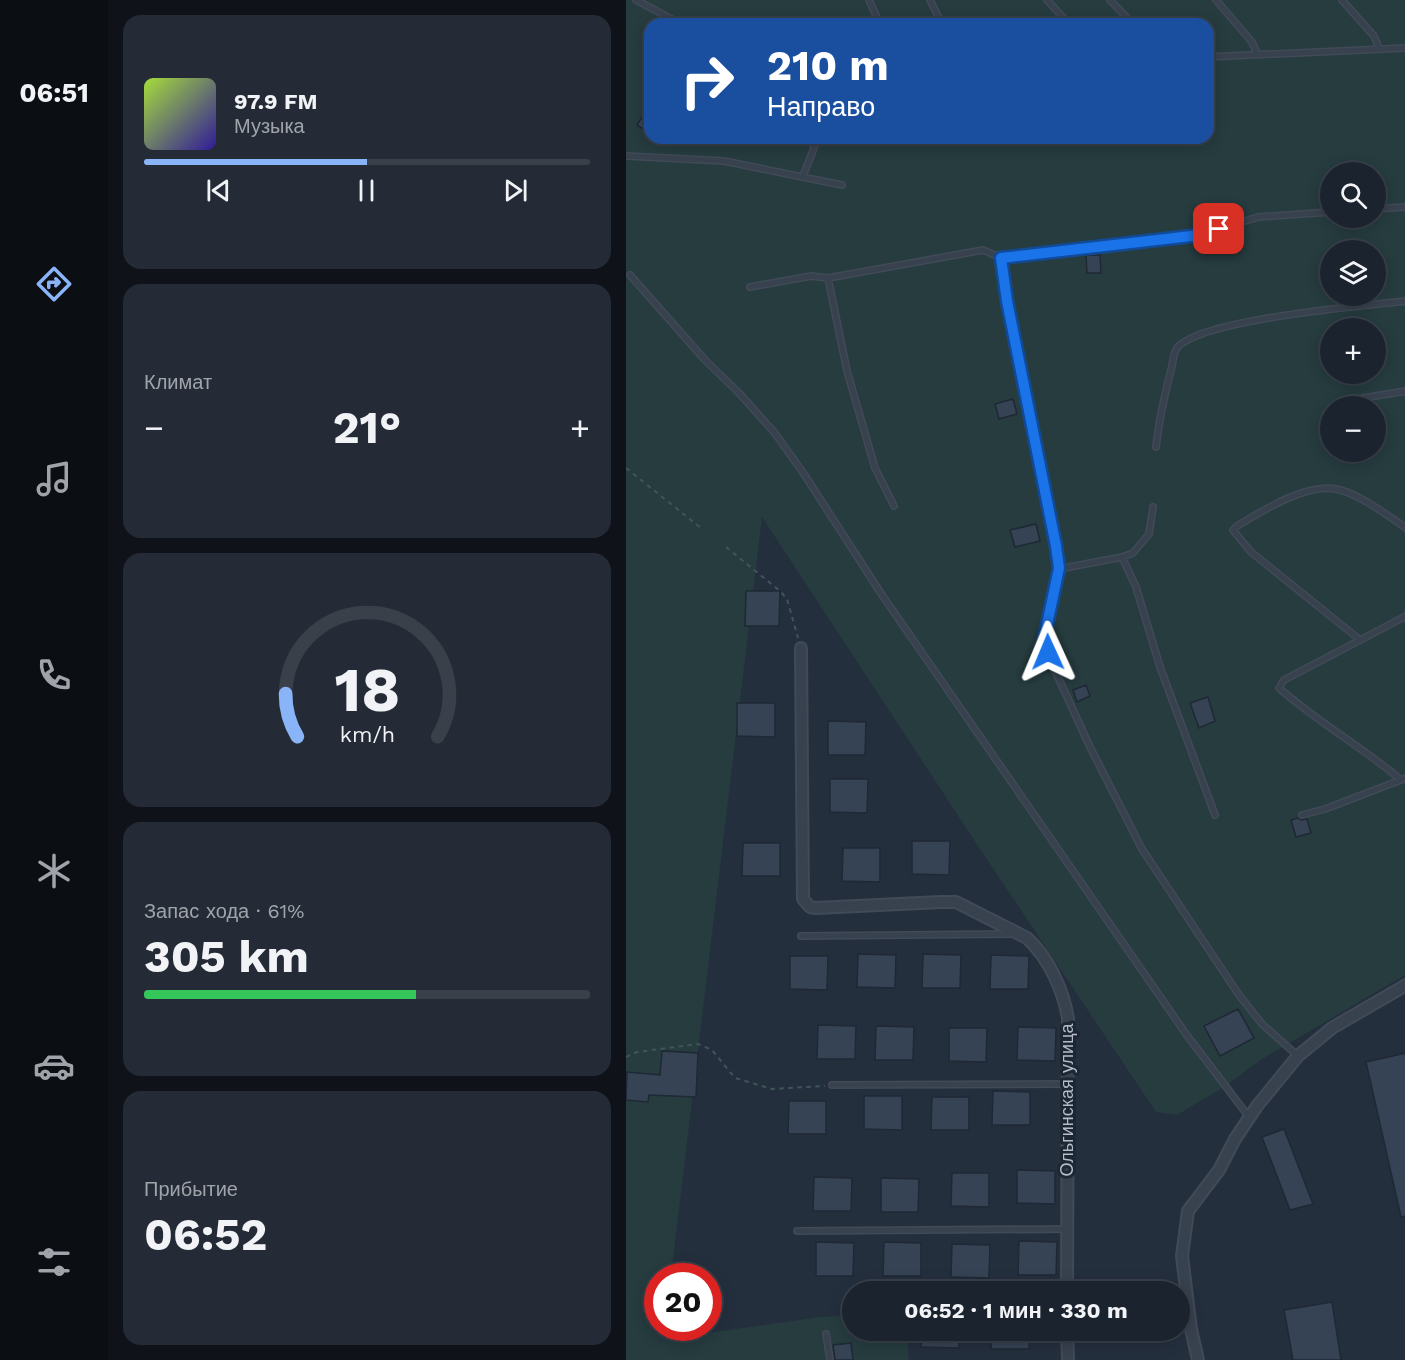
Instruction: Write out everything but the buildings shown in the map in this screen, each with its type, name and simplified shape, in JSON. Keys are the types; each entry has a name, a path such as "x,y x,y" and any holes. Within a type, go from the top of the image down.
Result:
{"street":[{"name":"Ольгинская улица","path":"801,648 803,899 806,904 816,908 950,902 963,905 1021,934 1036,946 1063,996 1068,1018 1067,1281"},
{"path":"1198,1360 1191,1329 1182,1256 1188,1211 1218,1170 1249,1117 1298,1056 1332,1028 1406,985"},
{"path":"1067,1341 1068,1360"}],"lane":[{"path":"636,0 670,18"},
{"path":"869,0 877,18"},
{"path":"930,0 939,18"},
{"path":"1047,0 1064,18"},
{"path":"1110,0 1127,18"},
{"path":"1216,0 1253,42 1257,53"},
{"path":"1342,0 1374,36 1379,48"},
{"path":"1214,57 1406,48"},
{"path":"803,176 816,144"},
{"path":"626,156 724,161 842,185"},
{"path":"1386,208 1406,207"},
{"path":"750,286 811,276 828,278 983,250 1001,258 1200,235 1258,217 1320,213"},
{"path":"1001,258 1007,301 1033,425 1059,568 1044,639 1052,664 1090,747 1142,849 1239,995 1262,1024 1298,1056"},
{"path":"630,275 666,318 774,432 804,474 882,595 1186,1034 1249,1117"},
{"path":"828,278 847,370 875,468 894,506"},
{"path":"1156,447 1161,409 1176,349 1187,340 1217,329 1269,318 1406,301"},
{"path":"1376,396 1406,392"},
{"path":"1359,639 1251,552 1233,530 1277,502 1318,489 1336,489 1356,496 1406,528"},
{"path":"1059,568 1133,553 1149,534 1153,507"},
{"path":"1122,557 1136,587 1160,667 1215,815"},
{"path":"1403,779 1295,702 1279,688 1284,680 1406,616"},
{"path":"1302,815 1403,779"},
{"path":"801,936 1021,934"},
{"path":"832,1086 1067,1084"},
{"path":"797,1231 1067,1229"},
{"path":"826,1334 830,1360"}],"path":[{"path":"626,468 701,528"},
{"path":"726,547 787,599 801,648"},
{"path":"626,1057 637,1052 698,1044 712,1050 736,1078 772,1089 832,1086"}],"green space":[{"path":"626,0 1405,0 1405,975 1259,1061 1224,1087 1177,1115 1156,1112 762,517 673,1263 644,1263 644,1341 722,1341 722,1331 842,1316 842,1341 908,1341 909,1360 626,1360"}],"route":[{"path":"1048,652 1044,639 1059,568 1033,425 1007,301 1001,258 1200,235 1219,229"}]}
